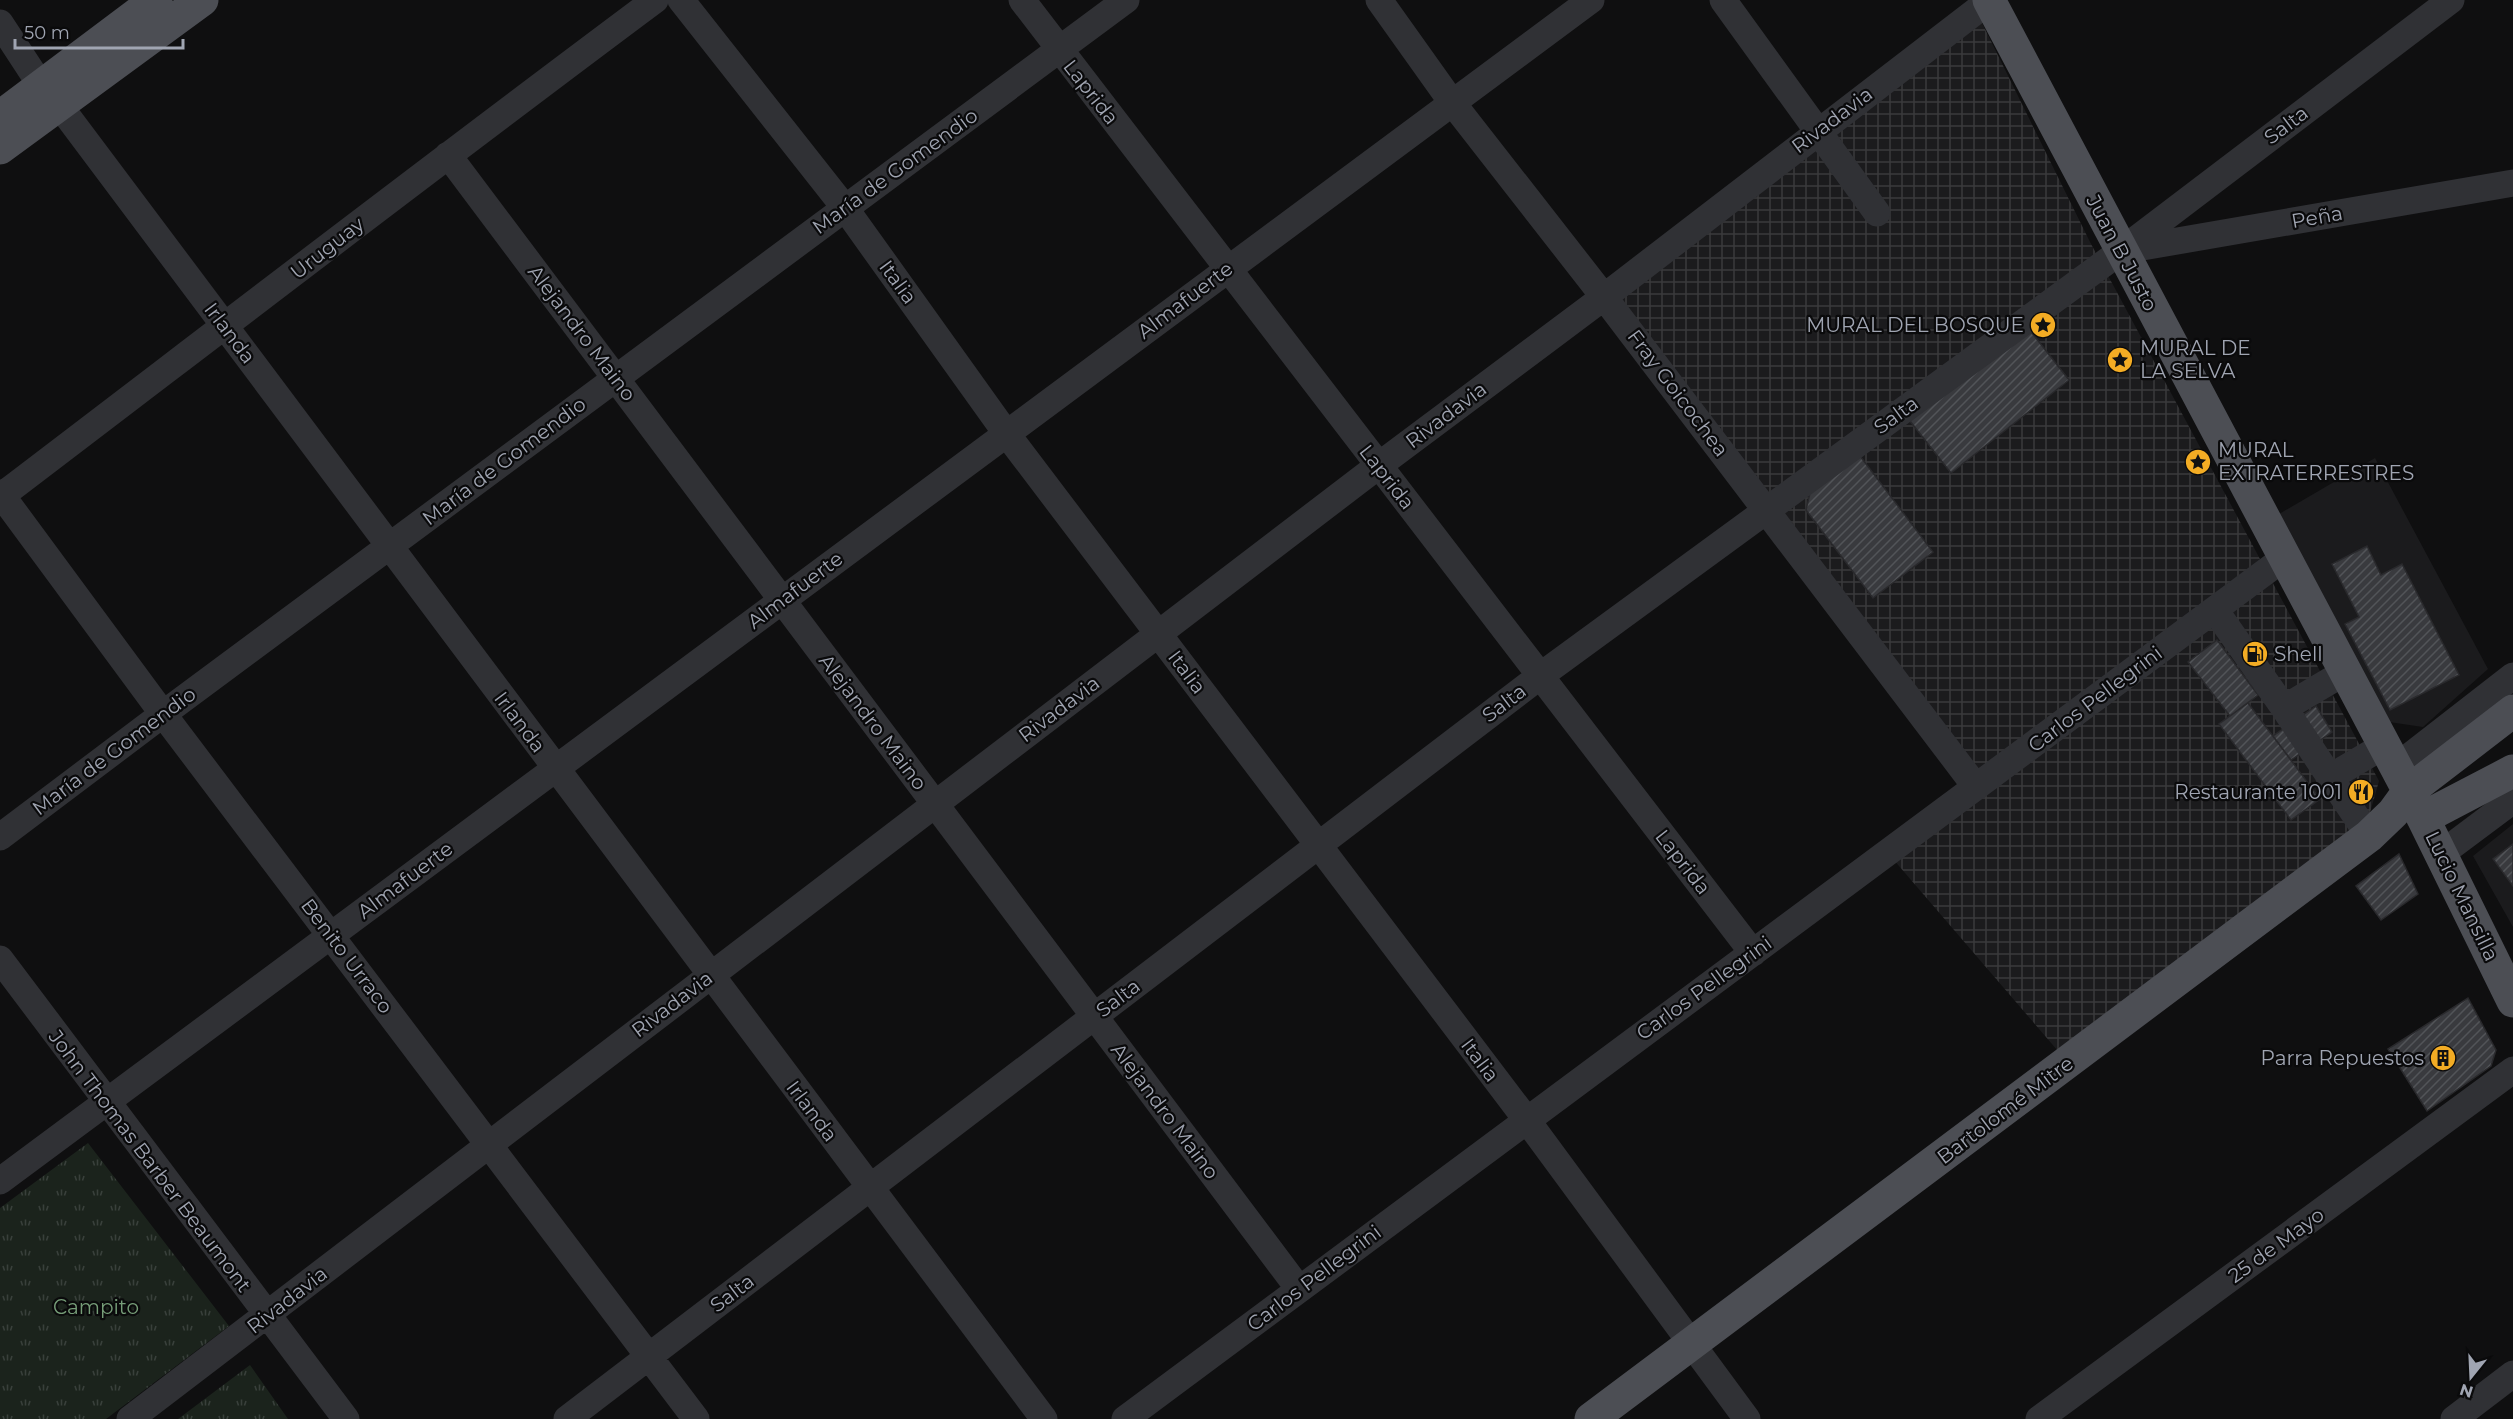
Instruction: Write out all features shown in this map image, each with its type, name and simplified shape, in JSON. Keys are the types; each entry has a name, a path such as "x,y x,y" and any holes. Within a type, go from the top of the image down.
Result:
{"main road":[{"path":"0,148 50,96 156,0"},
{"path":"0,117 50,96 202,0"},
{"name":"Juan B Justo","path":"1989,0 2403,780"},
{"path":"2403,780 2513,711"},
{"path":"2403,780 2513,771"},
{"name":"Bartolomé Mitre","path":"1591,1419 2369,836 2393,813 2403,780"},
{"name":"Lucio Mansilla","path":"2403,780 2513,1001"}],"street":[{"name":"Uruguay","path":"1,495 225,327 447,155 655,0"},
{"name":"Italia","path":"681,0 845,208 1006,433 1526,1119 1747,1419"},
{"name":"Laprida","path":"1022,0 1753,953"},
{"name":"María de Gomendio","path":"0,837 1126,0"},
{"name":"Fray Goicochea","path":"1379,0 1451,101 1604,297 1976,787"},
{"name":"Almafuerte","path":"0,1181 1451,101 1591,0"},
{"path":"1723,0 1877,213"},
{"name":"Rivadavia","path":"130,1419 1378,465 1604,297 1989,0"},
{"name":"Salta","path":"567,1419 1540,676 2121,251 2451,0"},
{"name":"Irlanda","path":"0,23 50,96 1044,1419"},
{"name":"Alejandro Maino","path":"447,155 1299,1290"},
{"name":"Peña","path":"2121,251 2513,183"},
{"name":"Benito Urraco","path":"1,495 163,714 696,1419"},
{"name":"Carlos Pellegrini","path":"1125,1419 2284,558"},
{"path":"2215,610 2284,708 2369,836"},
{"path":"2284,708 2345,672"},
{"path":"2330,778 2403,780 2513,676"},
{"path":"2441,854 2513,800"},
{"name":"John Thomas Barber Beaumont","path":"0,959 266,1316 346,1419"},
{"name":"25 de Mayo","path":"2038,1419 2513,1070"},
{"path":"2454,1419 2513,1374"}],"shaded area":[{"path":"1982,23 2090,242 2379,781 2367,823 2058,1051 1893,859 1990,791 1614,297"},
{"path":"2375,458 2488,669 2423,727 2389,722 2279,514"},
{"path":"2513,824 2513,927 2473,856"}],"green space":[{"name":"Campito","path":"88,1143 229,1326 106,1419 0,1419 0,1208"},
{"path":"250,1365 288,1419 178,1419"}],"building":[{"path":"2028,328 2069,380 1951,473 1910,421"},
{"path":"1860,456 1933,552 1873,598 1806,510 1810,493"},
{"path":"2367,546 2381,575 2402,564 2459,675 2390,710 2345,624 2359,617 2332,564"},
{"path":"2217,640 2258,695 2230,716 2188,662"},
{"path":"2248,703 2320,799 2291,820 2219,724"},
{"path":"2316,706 2332,732 2291,760 2273,736"},
{"path":"2513,844 2513,886 2493,859"},
{"path":"2399,854 2418,894 2381,920 2356,886"},
{"name":"Parra Repuestos","path":"2468,998 2496,1050 2491,1066 2427,1111 2388,1049"}],"place":[{"name":"MURAL DEL BOSQUE","path":"2043,325"},
{"name":"MURAL DE LA SELVA","path":"2120,360"},
{"name":"MURAL EXTRATERRESTRES","path":"2198,462"},
{"name":"Shell","path":"2255,654"},
{"name":"Restaurante 1001","path":"2361,792"},
{"name":"Parra Repuestos","path":"2443,1058"}]}
